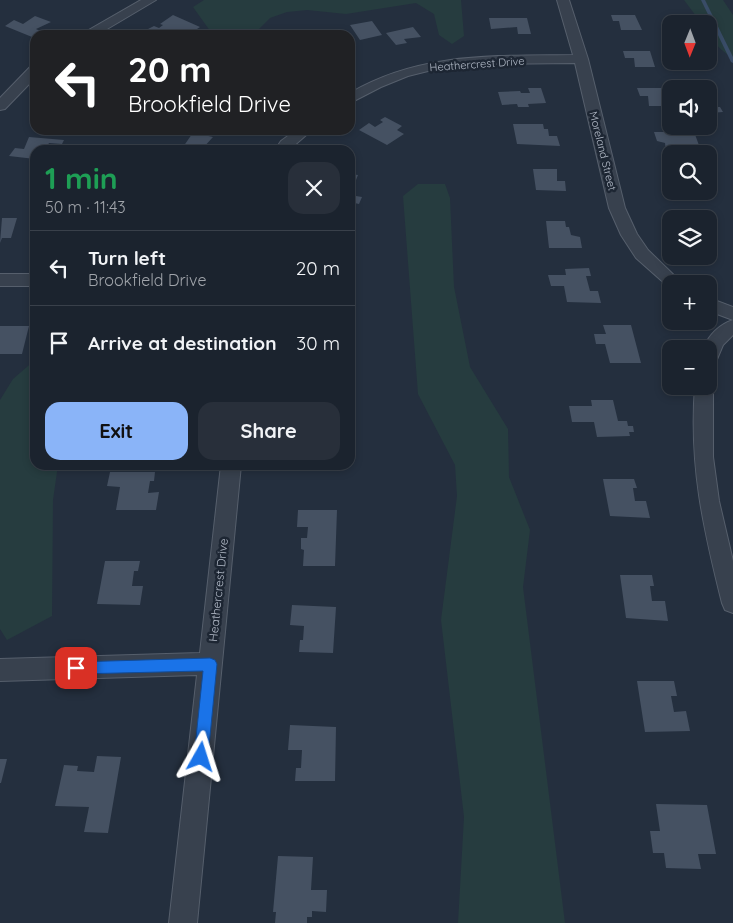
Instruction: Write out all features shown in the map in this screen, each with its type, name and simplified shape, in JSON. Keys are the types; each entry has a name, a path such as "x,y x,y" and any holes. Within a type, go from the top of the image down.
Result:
{"street":[{"path":"96,30 150,0"},
{"name":"Moreland Street","path":"564,0 581,59 617,208 629,235 642,254 665,275"},
{"name":"Heathercrest Drive","path":"355,95 364,89 398,74 423,67 459,63 581,59"},
{"path":"0,106 30,75"},
{"path":"285,145 299,135"},
{"path":"0,280 30,280"},
{"path":"717,307 733,314"},
{"path":"716,340 726,330 733,327"},
{"path":"703,395 702,418 704,468 718,544 733,603"},
{"name":"Heathercrest Drive","path":"183,923 231,470"},
{"path":"0,670 210,664"}],"green space":[{"path":"204,0 461,0 464,36 452,44 439,35 434,14 416,3 346,14 307,10 287,12 270,18 258,30 209,30 193,7"},
{"path":"684,0 723,0 733,15 733,58 718,46 718,15 695,15"},
{"path":"418,184 445,184 450,198 454,287 470,367 508,429 509,477 530,530 523,587 565,923 458,923 464,817 441,620 457,496 455,465 418,394 403,196"},
{"path":"30,364 30,470 57,470 53,500 52,616 7,640 0,629 0,400 13,379"}],"building":[{"path":"173,15 200,27 196,30 146,30 154,26 159,28 163,25 160,24"},
{"path":"611,15 635,15 642,30 621,30 619,21 613,21"},
{"path":"35,16 51,22 36,29 38,30 30,30 30,36 5,26 14,20 23,24"},
{"path":"489,18 527,18 531,34 518,34 517,27 491,29"},
{"path":"372,21 382,35 360,40 350,25"},
{"path":"413,27 421,37 404,39 407,43 396,45 386,33"},
{"path":"623,51 650,51 655,67 635,67 634,58 625,58"},
{"path":"528,88 541,88 546,103 528,104 529,107 518,107 517,104 502,105 498,92 520,91 521,93 530,93"},
{"path":"637,88 662,88 662,106 649,106 648,96 640,96"},
{"path":"717,107 720,107 723,112 717,112"},
{"path":"385,117 402,126 397,130 404,134 387,145 359,130 369,123 375,127 383,122 380,120"},
{"path":"513,124 543,124 544,129 548,129 549,136 557,136 560,146 517,144"},
{"path":"654,132 662,132 662,135 695,135 699,145 665,145 665,143 657,141"},
{"path":"191,135 213,137 206,145 184,145"},
{"path":"29,137 64,140 62,144 30,145 30,158 9,156 15,148 24,149"},
{"path":"533,169 557,169 557,181 565,181 566,191 536,190"},
{"path":"355,196 362,197 359,204 355,203"},
{"path":"2,218 17,218 11,238 2,238 0,243"},
{"path":"546,221 565,221 571,235 580,237 582,248 549,248"},
{"path":"589,268 591,276 586,276 590,291 598,291 601,303 567,302 564,286 551,286 548,275 566,275 565,269"},
{"path":"603,325 631,325 641,363 610,363 605,344 596,344 594,334 606,334"},
{"path":"0,326 29,326 22,354 0,354"},
{"path":"591,400 613,400 618,421 627,421 628,426 633,426 634,432 629,432 630,436 597,437 594,422 572,422 569,406 592,406"},
{"path":"110,472 155,472 154,481 150,481 148,493 159,492 156,510 116,510 120,487 107,486"},
{"path":"603,479 634,479 637,488 633,488 635,501 646,501 650,518 610,516"},
{"path":"298,510 337,510 335,566 303,566 304,550 301,549 301,538 307,538 308,527 297,527"},
{"path":"105,561 140,561 138,571 134,571 132,586 143,586 140,605 97,604"},
{"path":"620,575 652,575 654,586 650,586 652,601 665,601 668,621 626,618"},
{"path":"292,605 336,607 333,653 299,652 300,640 303,640 304,626 290,625"},
{"path":"637,681 674,681 677,696 671,696 674,712 686,711 690,731 645,732"},
{"path":"290,725 336,727 335,781 295,781 296,768 301,768 302,750 288,750"},
{"path":"97,756 121,757 108,833 84,832 89,807 55,806 64,765 78,766 77,771 94,772"},
{"path":"0,759 7,759 1,783 0,783"},
{"path":"656,804 707,805 716,854 698,854 701,869 666,868 664,853 653,853 650,831 660,831"},
{"path":"278,856 313,857 311,890 327,890 326,912 312,911 312,917 307,917 307,923 275,923 276,912 273,912"}],"waterway":[{"path":"703,0 733,62"}],"route":[{"path":"76,668 210,664 201,757"}]}
